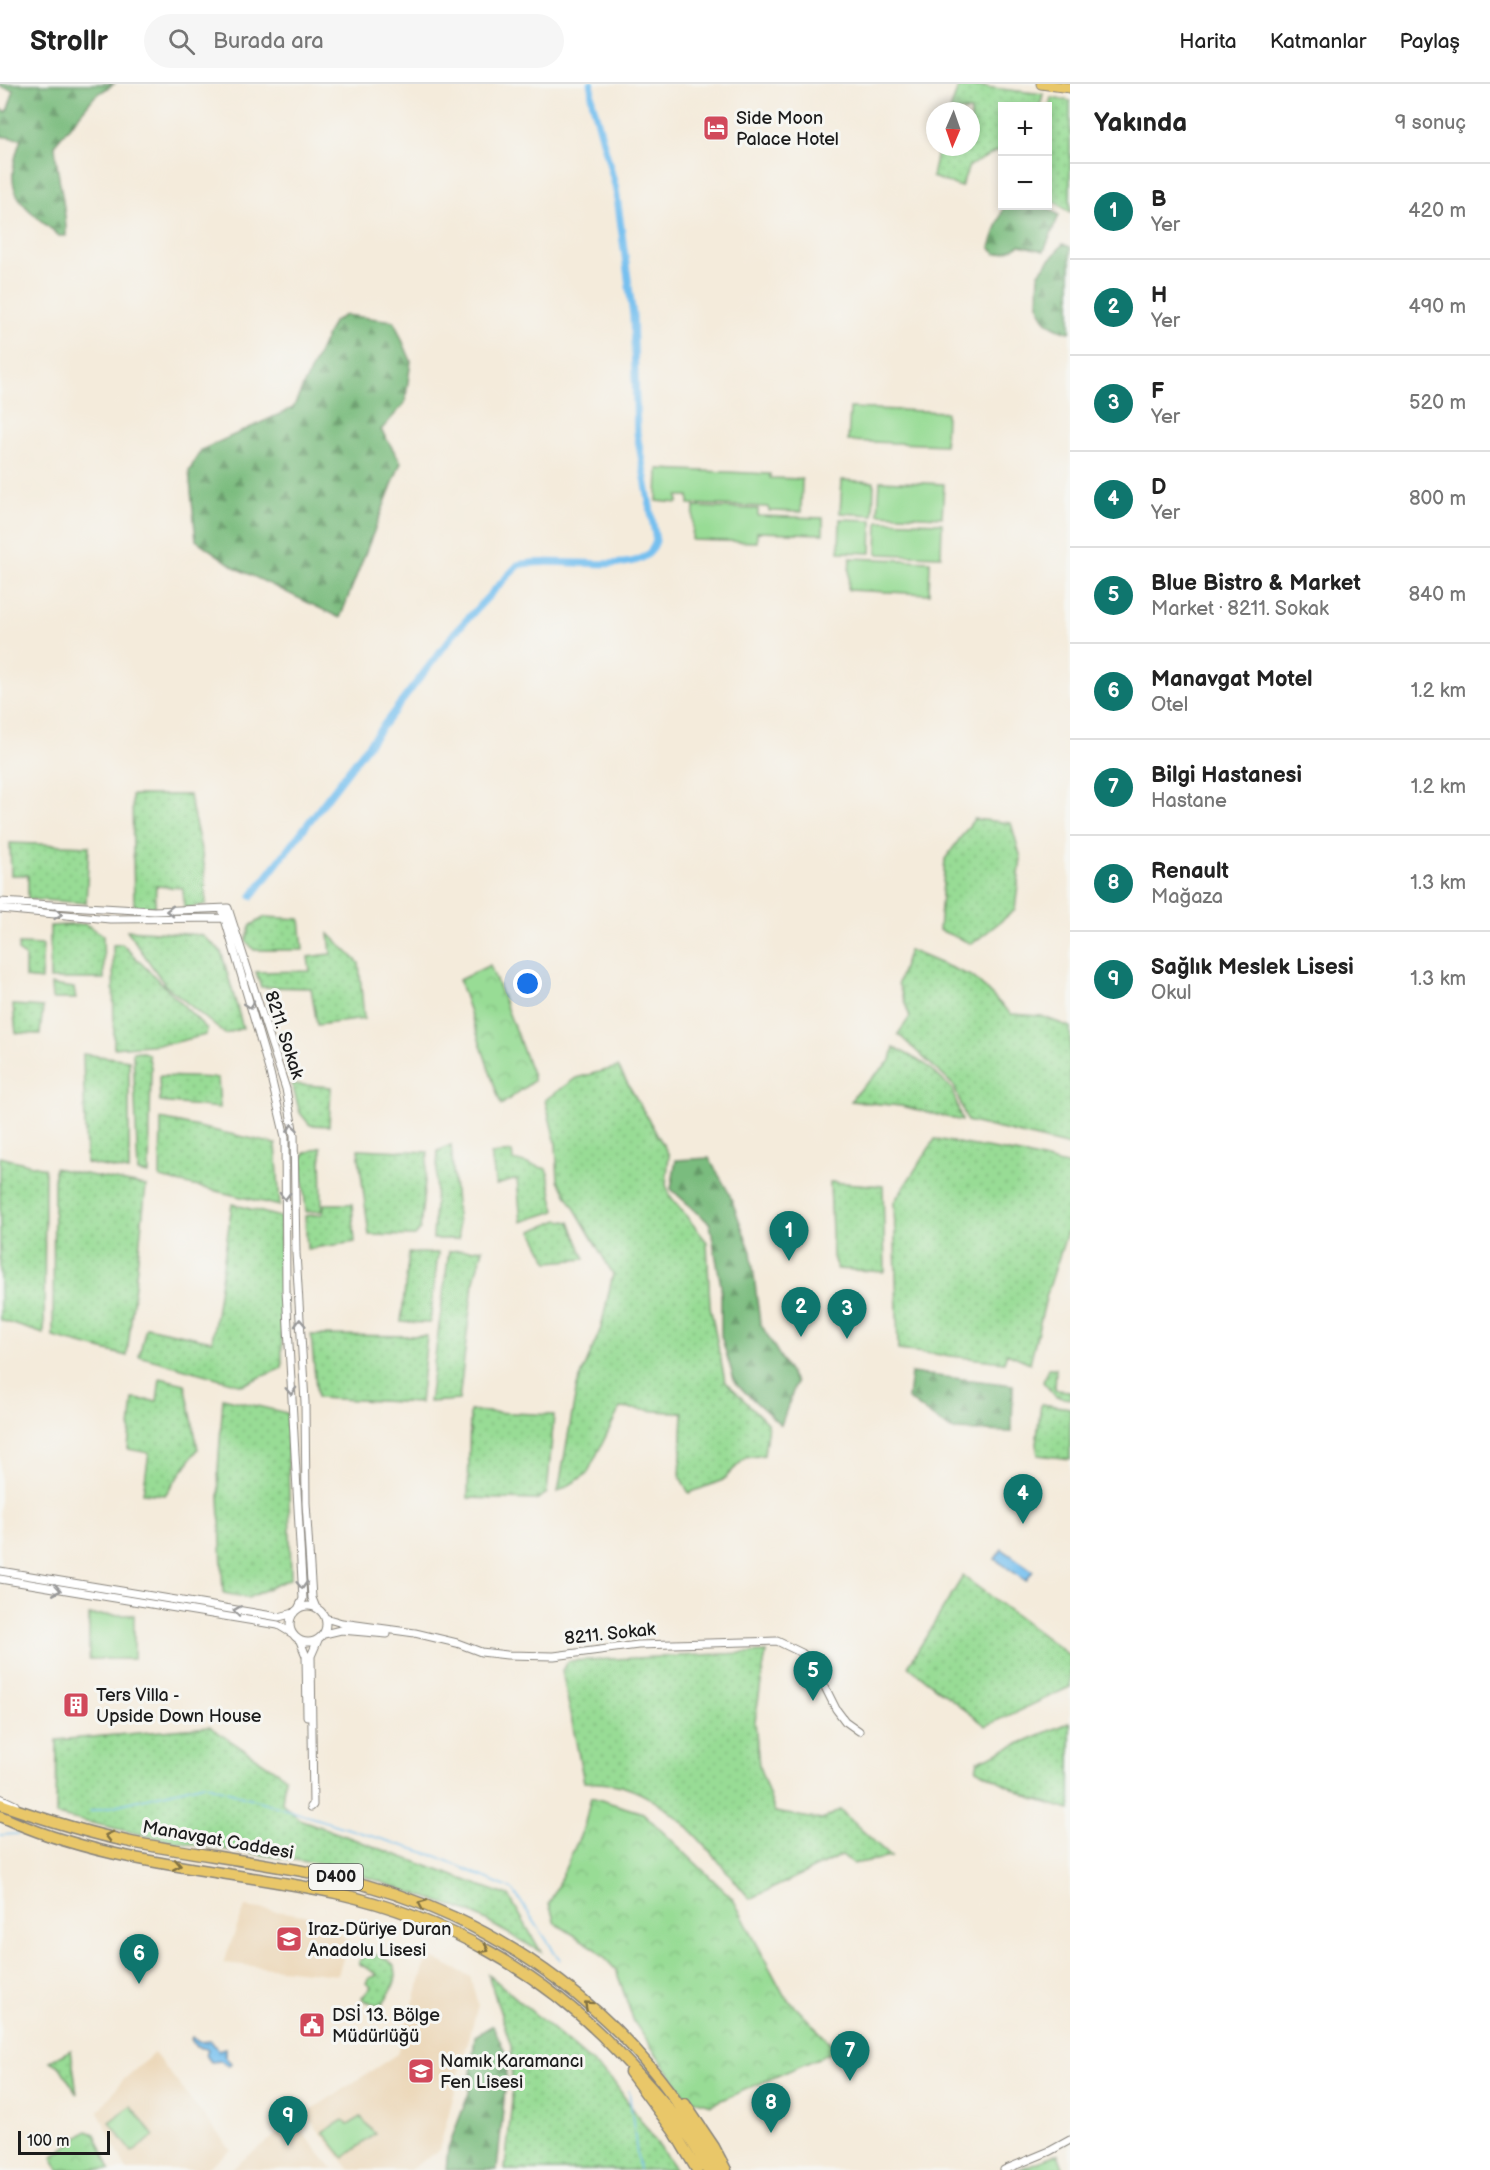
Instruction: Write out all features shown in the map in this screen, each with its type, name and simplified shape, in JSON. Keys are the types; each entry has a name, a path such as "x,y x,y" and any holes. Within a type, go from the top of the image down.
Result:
{"highway":[{"name":"Manavgat Caddesi","path":"0,1804 129,1841 337,1878 411,1899 471,1926 520,1953 580,1998 631,2045 686,2116 716,2170"},
{"name":"Manavgat Caddesi","path":"3,1819 94,1848 336,1893 414,1916 472,1942 539,1983 571,2007 621,2056 674,2114 707,2170"},
{"path":"631,2045 646,2054 690,2110 726,2170"},
{"path":"621,2056 634,2080 675,2133 697,2170"}],"main road":[{"path":"1041,84 1070,88"}],"street":[{"path":"0,902 154,911 222,909 228,918 285,1137 286,1290 303,1599 290,1626 293,1634"},
{"path":"0,909 110,919 228,918"},
{"name":"8211. Sokak","path":"228,918 286,1089 294,1135 296,1253 305,1402 306,1503 312,1598 316,1608"},
{"path":"0,1571 279,1617 307,1606 316,1608 325,1618 327,1625 311,1656 313,1805 311,1807 309,1805 306,1656 300,1641 293,1634 278,1625 0,1579"},
{"name":"8211. Sokak","path":"325,1618 342,1623 457,1642 481,1652 554,1656 638,1645 777,1641 802,1653 813,1663 836,1709 845,1721 859,1731"},
{"path":"324,1634 341,1630 432,1637"},
{"path":"300,1641 318,1640"},
{"path":"0,1798 30,1814"},
{"path":"1004,2170 1070,2140"}],"shaded area":[{"name":"Iraz-Düriye Duran Anadolu Lisesi","path":"245,1907 305,1915 334,1927 348,1942 338,1975 223,1963"},
{"path":"428,1956 470,1976 478,2005 439,2150 410,2170 350,2170 305,2114 397,2054"},
{"path":"154,2053 231,2150 204,2170 127,2170 98,2112 122,2081"},
{"path":"293,2122 334,2170 231,2169"}],"green space":[{"path":"0,84 114,84 95,96 55,144 66,236 59,236 33,214 18,195 13,173 21,139 0,136 0,109 7,112 14,90 0,87"},
{"path":"959,84 1043,94 1041,102 998,102 998,152 969,166 961,187 932,177 936,156 980,156 980,102 953,102"},
{"path":"1051,98 1070,101 1070,213 1052,199 1052,102 1050,102"},
{"path":"1003,210 1051,210 1059,215 1044,251 1020,245 1004,253 996,254 990,247"},
{"path":"1063,244 1070,247 1070,332 1050,324 1044,318 1038,295 1039,273"},
{"path":"345,315 394,321 411,361 405,403 381,430 401,462 340,618 236,568 196,540 189,471 201,450 293,408 333,322"},
{"path":"850,408 946,412 945,445 848,441"},
{"path":"658,469 770,474 770,478 802,479 801,512 769,511 768,507 689,504 689,496 678,496 678,503 657,501"},
{"path":"842,480 874,482 873,515 840,513"},
{"path":"880,481 944,484 942,517 878,514"},
{"path":"694,507 758,509 758,516 823,518 823,534 757,532 757,542 692,540"},
{"path":"840,519 872,520 871,553 839,552"},
{"path":"878,521 942,523 941,556 877,554"},
{"path":"850,558 930,561 929,594 848,590"},
{"path":"132,795 189,795 204,863 206,905 184,908 183,888 156,886 155,907 134,906"},
{"path":"974,819 1011,823 1021,858 1015,910 972,944 939,930 945,859"},
{"path":"10,843 89,846 86,903 28,899 28,875 11,875"},
{"path":"265,917 300,919 303,950 254,950 246,941 250,926"},
{"path":"85,924 103,935 104,979 50,979 50,926"},
{"path":"127,930 202,935 221,951 243,1028 225,1034 165,985"},
{"path":"329,934 359,963 364,1019 317,1025 311,988 261,987 256,972 310,971 308,957 331,954"},
{"path":"19,944 43,945 41,980 25,978 25,956 18,951"},
{"path":"122,944 207,1029 206,1035 172,1043 114,1048 113,945"},
{"path":"909,950 973,977 1011,1014 1041,1016 1070,1027 1070,1146 967,1121 954,1086 898,1034 910,1017 898,983"},
{"path":"490,965 533,1076 533,1081 501,1105 459,980"},
{"path":"51,985 74,988 76,999 52,999"},
{"path":"13,1005 43,1007 40,1034 16,1033"},
{"path":"894,1047 925,1064 952,1089 962,1121 901,1106 851,1101 855,1094 891,1060"},
{"path":"140,1051 148,1054 151,1067 149,1174 138,1172 133,1052"},
{"path":"83,1054 129,1060 129,1171 86,1163"},
{"path":"618,1067 669,1155 666,1185 671,1197 707,1242 710,1306 725,1381 768,1424 764,1455 745,1458 723,1480 689,1493 680,1477 683,1413 620,1408 587,1474 558,1492 577,1386 601,1328 613,1274 558,1180 556,1144 545,1100 576,1078"},
{"path":"159,1076 218,1078 220,1108 160,1102"},
{"path":"292,1084 331,1087 329,1126 310,1125 300,1113"},
{"path":"161,1119 276,1144 280,1206 160,1178"},
{"path":"935,1139 1026,1155 1070,1166 1070,1223 1047,1294 1030,1363 1007,1353 1004,1362 898,1350 894,1202"},
{"path":"451,1145 459,1239 433,1239 438,1151"},
{"path":"321,1147 322,1211 306,1212 301,1160 305,1153"},
{"path":"358,1149 428,1152 420,1230 415,1236 369,1235"},
{"path":"512,1152 513,1160 547,1169 555,1211 521,1222 517,1179 496,1185 491,1154"},
{"path":"0,1157 45,1168 44,1334 0,1320"},
{"path":"709,1158 729,1193 751,1252 760,1323 796,1383 781,1425 735,1383 721,1336 721,1286 710,1224 671,1189 676,1160"},
{"path":"54,1168 146,1186 127,1356 53,1337"},
{"path":"830,1182 883,1186 885,1272 837,1269 833,1257"},
{"path":"232,1204 280,1217 282,1368 242,1385 139,1356 146,1327 212,1341"},
{"path":"324,1204 352,1204 355,1242 307,1249 305,1216 323,1214"},
{"path":"559,1220 570,1222 585,1259 548,1262 532,1231"},
{"path":"483,1249 473,1284 459,1400 429,1402 449,1251"},
{"path":"409,1253 438,1253 430,1323 401,1322"},
{"path":"311,1335 427,1336 420,1403 317,1398"},
{"path":"1048,1368 1056,1368 1055,1390 1070,1391 1070,1399 1056,1397 1043,1382"},
{"path":"911,1373 1013,1385 1012,1432 951,1430 908,1399"},
{"path":"160,1378 185,1384 198,1449 165,1495 143,1493 149,1453 128,1449 133,1399 157,1401"},
{"path":"223,1398 287,1413 291,1578 248,1598 223,1593 218,1470"},
{"path":"1041,1404 1070,1408 1070,1459 1038,1455 1036,1444"},
{"path":"470,1411 554,1415 547,1493 536,1500 468,1498"},
{"path":"963,1576 1070,1656 1070,1687 986,1726 908,1666"},
{"path":"89,1615 134,1615 134,1659 89,1659"},
{"path":"766,1652 755,1721 759,1766 775,1812 822,1820 840,1810 891,1857 853,1864 842,1855 750,1899 691,1831 657,1803 638,1792 617,1785 584,1782 562,1671 568,1661"},
{"path":"1070,1722 1070,1810 1034,1799 976,1769 978,1761"},
{"path":"210,1727 285,1777 282,1803 299,1819 509,1896 541,1952 472,1913 334,1866 170,1841 56,1815 57,1740"},
{"path":"591,1797 643,1813 733,1899 784,1995 837,2050 710,2105 686,2097 634,2022 616,1970 596,1949 555,1923 549,1904 584,1827"},
{"path":"380,1955 392,1964 396,1974 394,1985 381,2005 362,1998 371,1987 366,1983 369,1978 378,1975 360,1964 359,1961 365,1956"},
{"path":"488,1974 613,2081 676,2170 505,2170 512,2100 511,2046"},
{"path":"493,2025 508,2059 497,2170 446,2170 448,2148 469,2093 475,2036"},
{"path":"71,2050 77,2094 60,2067 50,2061"},
{"path":"131,2106 154,2136 132,2152 109,2122"},
{"path":"361,2117 375,2134 344,2158 323,2132 343,2120 348,2125"},
{"path":"87,2131 95,2134 110,2169 59,2170 52,2157"},
{"path":"1058,2154 1064,2170 1017,2170"}],"water":[{"path":"1002,1549 1033,1571 1026,1581 995,1559"},
{"path":"193,2037 198,2042 211,2041 218,2050 225,2048 225,2057 231,2063 229,2066 221,2061 211,2062 206,2055 208,2049 196,2047 191,2039"}],"waterway":[{"path":"252,896 456,631 518,565 548,562 602,564 632,562 647,555 655,544 637,433 633,316 616,189 592,100 591,84"},
{"path":"89,1812 204,1784 436,1856 513,1890 560,1960"},
{"path":"0,1835 18,1834"},
{"path":"629,2091 639,2170"}],"place":[{"name":"Side Moon Palace Hotel","path":"716,128"},
{"name":"B","path":"789,1261"},
{"name":"H","path":"801,1337"},
{"name":"F","path":"847,1339"},
{"name":"D","path":"1023,1524"},
{"name":"Blue Bistro & Market","path":"813,1701"},
{"name":"Ters Villa - Upside Down House","path":"76,1705"},
{"name":"Iraz-Düriye Duran Anadolu Lisesi","path":"289,1939"},
{"name":"Manavgat Motel","path":"139,1984"},
{"name":"DSİ 13. Bölge Müdürlüğü","path":"312,2025"},
{"name":"Namık Karamancı Fen Lisesi","path":"421,2071"},
{"name":"Bilgi Hastanesi","path":"850,2081"},
{"name":"Renault","path":"771,2133"},
{"name":"Sağlık Meslek Lisesi","path":"288,2146"}]}
